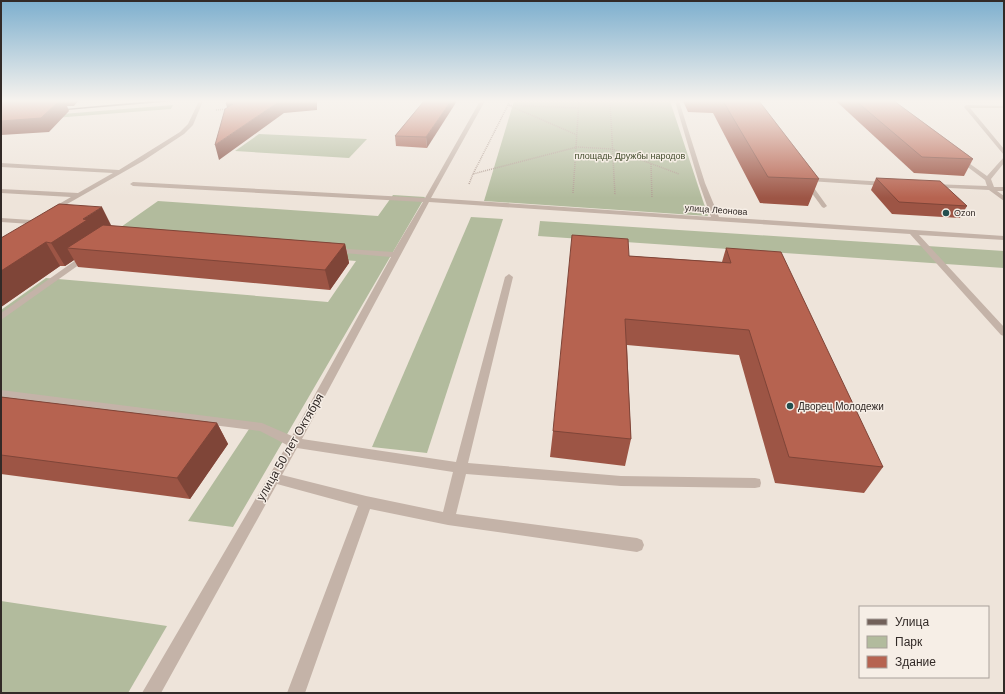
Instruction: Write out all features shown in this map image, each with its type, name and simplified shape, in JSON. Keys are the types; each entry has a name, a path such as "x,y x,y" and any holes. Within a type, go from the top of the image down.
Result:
{"street":[{"path":"45,214 119,172 181,133"},
{"name":"улица 50 лет Октября","path":"151,693 294,443 396,255 465,133"},
{"path":"687,133 702,183 716,219"},
{"path":"988,133 1004,153"},
{"path":"952,153 988,179 991,189 1004,199"},
{"path":"988,179 1004,159"},
{"path":"1,165 119,172"},
{"path":"800,173 824,206"},
{"path":"805,180 890,184"},
{"name":"улица Леонова","path":"133,184 427,200 1004,238"},
{"path":"921,185 1004,189"},
{"path":"1,191 79,195"},
{"path":"1,220 35,220 19,229"},
{"path":"912,232 1004,333"},
{"path":"1,317 96,250"},
{"path":"326,250 396,255"},
{"path":"448,519 509,277"},
{"path":"1,394 262,427 294,443 461,468 621,481 755,483"},
{"path":"273,478 366,502 448,519 637,545"},
{"path":"296,693 366,502"}],"path":[{"path":"494,133 473,174 576,147 612,149 702,183"},
{"path":"571,133 577,136 573,199"},
{"path":"611,133 615,201"}],"green space":[{"name":"площадь Дружбы народов","path":"504,133 681,133 708,216 484,201"},
{"path":"259,134 367,139 349,158 235,151"},
{"path":"393,195 425,197 233,527 188,521 253,423 1,394 1,310 46,278 328,302 356,261 101,241 158,201 378,216"},
{"path":"471,217 503,219 427,453 372,447"},
{"path":"540,221 1004,251 1004,268 538,236"},
{"path":"1,601 167,626 128,693 1,693"}],"building":[{"path":"218,133 232,133 215,145"},
{"path":"397,133 429,133 426,137 395,136"},
{"path":"742,133 784,133 819,179 768,177"},
{"path":"894,133 938,133 973,159 922,157"},
{"path":"876,178 940,181 967,206 899,202"},
{"path":"59,204 102,207 83,219 87,220 51,243 46,242 1,271 1,238"},
{"path":"103,225 345,244 325,270 67,248"},
{"name":"Дворец Молодежи","path":"572,235 628,239 629,256 731,263 726,248 781,252 883,467 789,457 749,330 625,319 631,439 553,431"},
{"path":"1,397 217,423 177,478 1,455"}],"place":[{"name":"Ozon","path":"946,213"},
{"name":"Дворец Молодежи","path":"790,406"}]}
